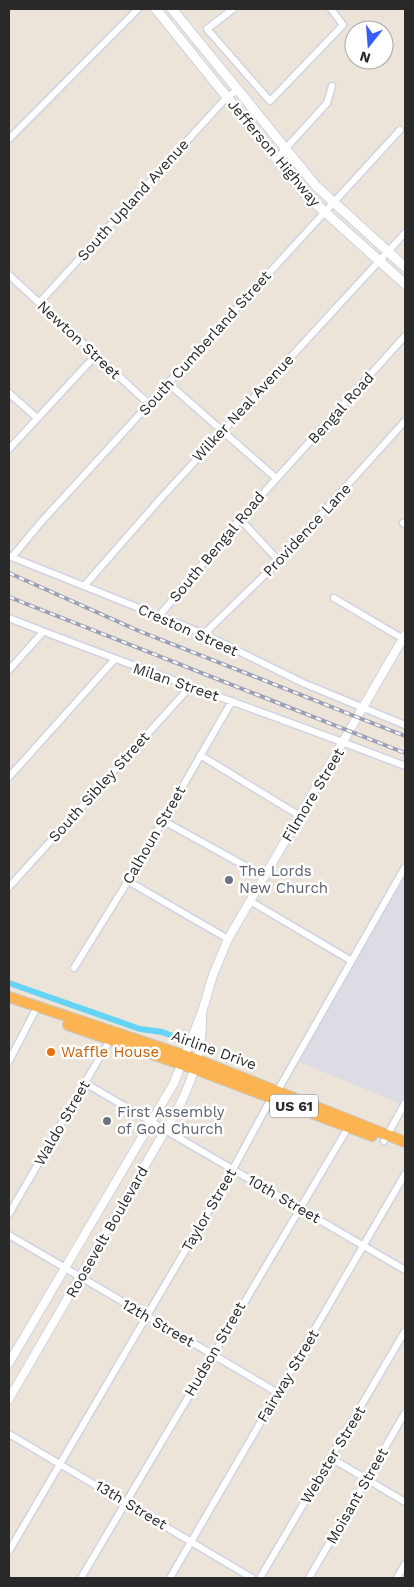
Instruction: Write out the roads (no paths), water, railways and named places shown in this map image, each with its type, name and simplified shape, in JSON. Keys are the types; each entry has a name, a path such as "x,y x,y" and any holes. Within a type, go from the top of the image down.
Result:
{"highway":[{"name":"Airline Drive","path":"9,997 36,1010"},
{"name":"Airline Drive","path":"9,1004 36,1010 197,1064 386,1138 405,1149"},
{"name":"Airline Drive","path":"386,1138 405,1142"}],"main road":[{"name":"Jefferson Highway","path":"156,9 304,194 405,284"},
{"name":"Jefferson Highway","path":"172,9 284,148 333,203 405,267"}],"street":[{"path":"9,139 138,9"},
{"path":"234,9 207,30 270,101 343,25 331,9"},
{"path":"276,159 327,103 332,86"},
{"name":"South Upland Avenue","path":"39,303 227,97 238,90"},
{"name":"South Cumberland Street","path":"10,556 400,130"},
{"name":"Wilker Neal Avenue","path":"84,586 405,233"},
{"name":"Newton Street","path":"9,275 150,405"},
{"name":"Bengal Road","path":"276,478 405,336"},
{"path":"9,449 95,356"},
{"path":"168,384 276,478"},
{"path":"9,393 37,418"},
{"name":"Providence Lane","path":"204,634 280,561 405,422"},
{"name":"South Bengal Road","path":"159,616 276,478"},
{"path":"240,519 280,561"},
{"name":"Creston Street","path":"10,556 204,634 303,683 405,725"},
{"path":"334,598 405,638"},
{"name":"Milan Street","path":"9,618 114,660 189,688 232,701 405,766"},
{"path":"9,670 43,632"},
{"name":"Filmore Street","path":"184,1060 202,1012 213,975 228,939 405,638"},
{"path":"9,777 114,660"},
{"name":"South Sibley Street","path":"9,887 189,688"},
{"name":"Calhoun Street","path":"74,968 128,882 232,701"},
{"path":"200,755 300,816"},
{"path":"162,820 265,876"},
{"name":"Taylor Street","path":"9,1551 148,1316 350,960 405,867"},
{"path":"128,882 228,939"},
{"path":"250,901 350,960"},
{"path":"9,1061 36,1010"},
{"name":"Filmore Street","path":"197,1064 202,1033 202,1012"},
{"name":"Waldo Street","path":"9,1214 112,1035"},
{"name":"Roosevelt Boulevard","path":"9,1364 174,1083 184,1060"},
{"name":"Roosevelt Boulevard","path":"9,1400 167,1130 197,1064"},
{"name":"10th Street","path":"85,1083 405,1270"},
{"path":"386,1138 405,1103"},
{"name":"Hudson Street","path":"81,1578 299,1207 350,1124"},
{"name":"Fairway Street","path":"170,1578 405,1174"},
{"name":"12th Street","path":"9,1235 278,1393"},
{"name":"Webster Street","path":"260,1578 405,1331"},
{"name":"Moisant Street","path":"309,1578 405,1413"},
{"name":"13th Street","path":"9,1434 127,1502 252,1578"},
{"path":"331,1458 405,1502"},
{"path":"397,1578 405,1564"}],"waterway":[{"path":"9,983 140,1029 162,1032 181,1039"}],"railway":[{"path":"9,573 139,631 405,736"},
{"path":"9,597 405,753"}],"place":[{"name":"The Lords New Church","path":"229,880"},
{"name":"Waffle House","path":"51,1052"},
{"name":"First Assembly of God Church","path":"107,1121"}]}
